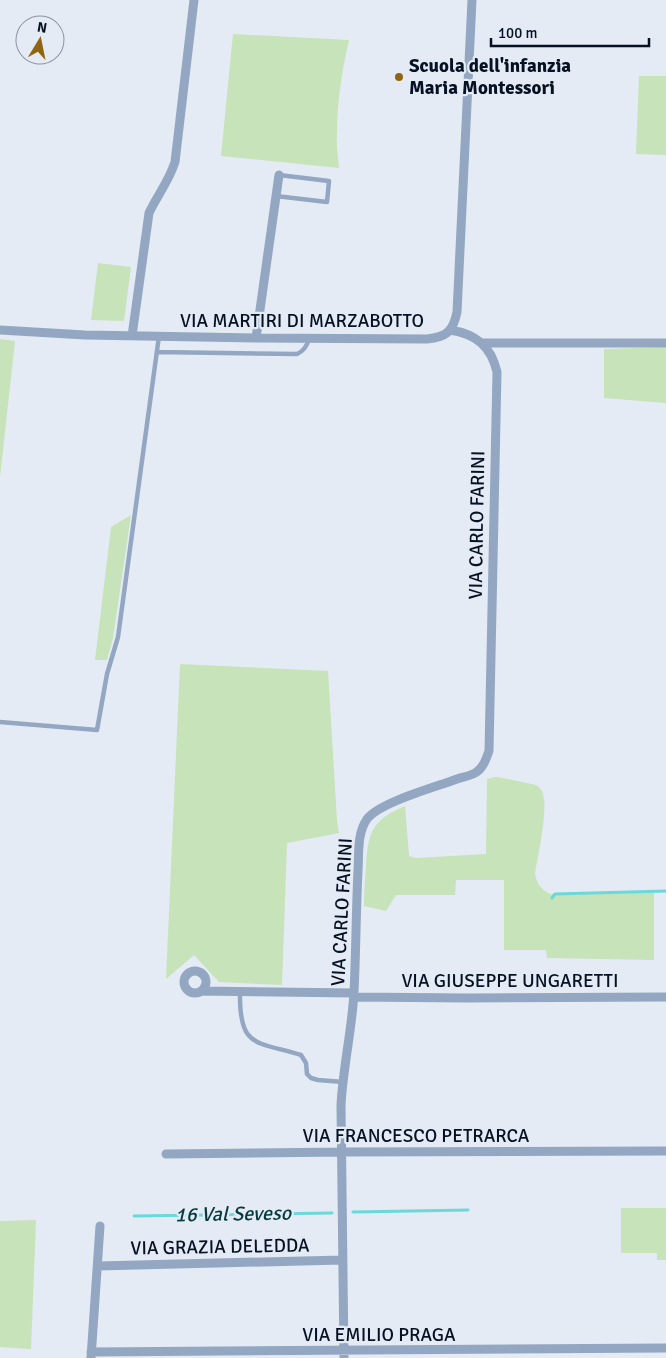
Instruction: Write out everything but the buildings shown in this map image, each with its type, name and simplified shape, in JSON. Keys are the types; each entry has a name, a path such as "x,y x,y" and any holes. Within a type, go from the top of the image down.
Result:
{"street":[{"path":"132,336 149,213 169,178 175,162 194,0"},
{"name":"VIA MARTIRI DI MARZABOTTO","path":"0,330 68,335 256,338 426,339 443,336 450,330 457,312 472,0"},
{"path":"256,338 279,175"},
{"name":"VIA CARLO FARINI","path":"344,1355 341,1105 354,995 358,868 363,826 370,816 384,807 476,773 486,760 488,751 497,381 495,364 488,350 476,338 450,330"},
{"path":"482,344 666,343"},
{"path":"194,972 201,973 205,979 205,986 202,991 195,993 186,988 184,981 187,974 194,972"},
{"name":"VIA GIUSEPPE UNGARETTI","path":"205,979 226,991"},
{"name":"VIA GIUSEPPE UNGARETTI","path":"202,991 467,998 666,998"},
{"name":"VIA FRANCESCO PETRARCA","path":"166,1154 666,1151"},
{"path":"91,1355 100,1226"},
{"name":"VIA GRAZIA DELEDDA","path":"98,1266 342,1260"},
{"name":"VIA EMILIO PRAGA","path":"91,1355 519,1354 599,1353 666,1348"}],"lane":[{"path":"276,196 327,202 329,181 279,175"},
{"path":"0,722 97,730 107,674 118,637 159,336"},
{"path":"157,352 297,354 302,352 307,346 309,338"},
{"path":"240,991 240,1015 244,1028 251,1039 266,1046 301,1055 306,1063 307,1074 311,1078 343,1082"}],"green space":[{"path":"233,34 349,40 338,109 337,142 339,168 221,156"},
{"path":"639,76 666,76 666,155 636,154"},
{"path":"98,263 131,267 124,321 91,320"},
{"path":"0,339 15,341 0,477"},
{"path":"666,347 666,403 604,398 604,349"},
{"path":"131,515 113,638 107,660 95,660 111,527"},
{"path":"180,664 328,671 339,833 287,843 282,985 219,982 194,955 166,979"},
{"path":"495,777 536,785 542,791 544,811 535,874 538,883 544,890 550,894 654,892 654,960 547,958 546,950 504,950 504,880 456,880 455,895 396,895 386,911 364,906 368,844 374,829 385,816 405,806 409,856 416,858 486,854 487,779"},
{"path":"621,1208 666,1208 666,1260 657,1260 657,1253 621,1253"},
{"path":"36,1220 31,1349 0,1347 0,1221"}],"waterway":[{"name":"16 Val Seveso","path":"552,898 555,894 666,891"},
{"name":"16 Val Seveso","path":"353,1212 468,1210"},
{"name":"16 Val Seveso","path":"134,1216 332,1213"}],"place":[{"name":"Scuola dell'infanzia Maria Montessori","path":"399,77"}]}
